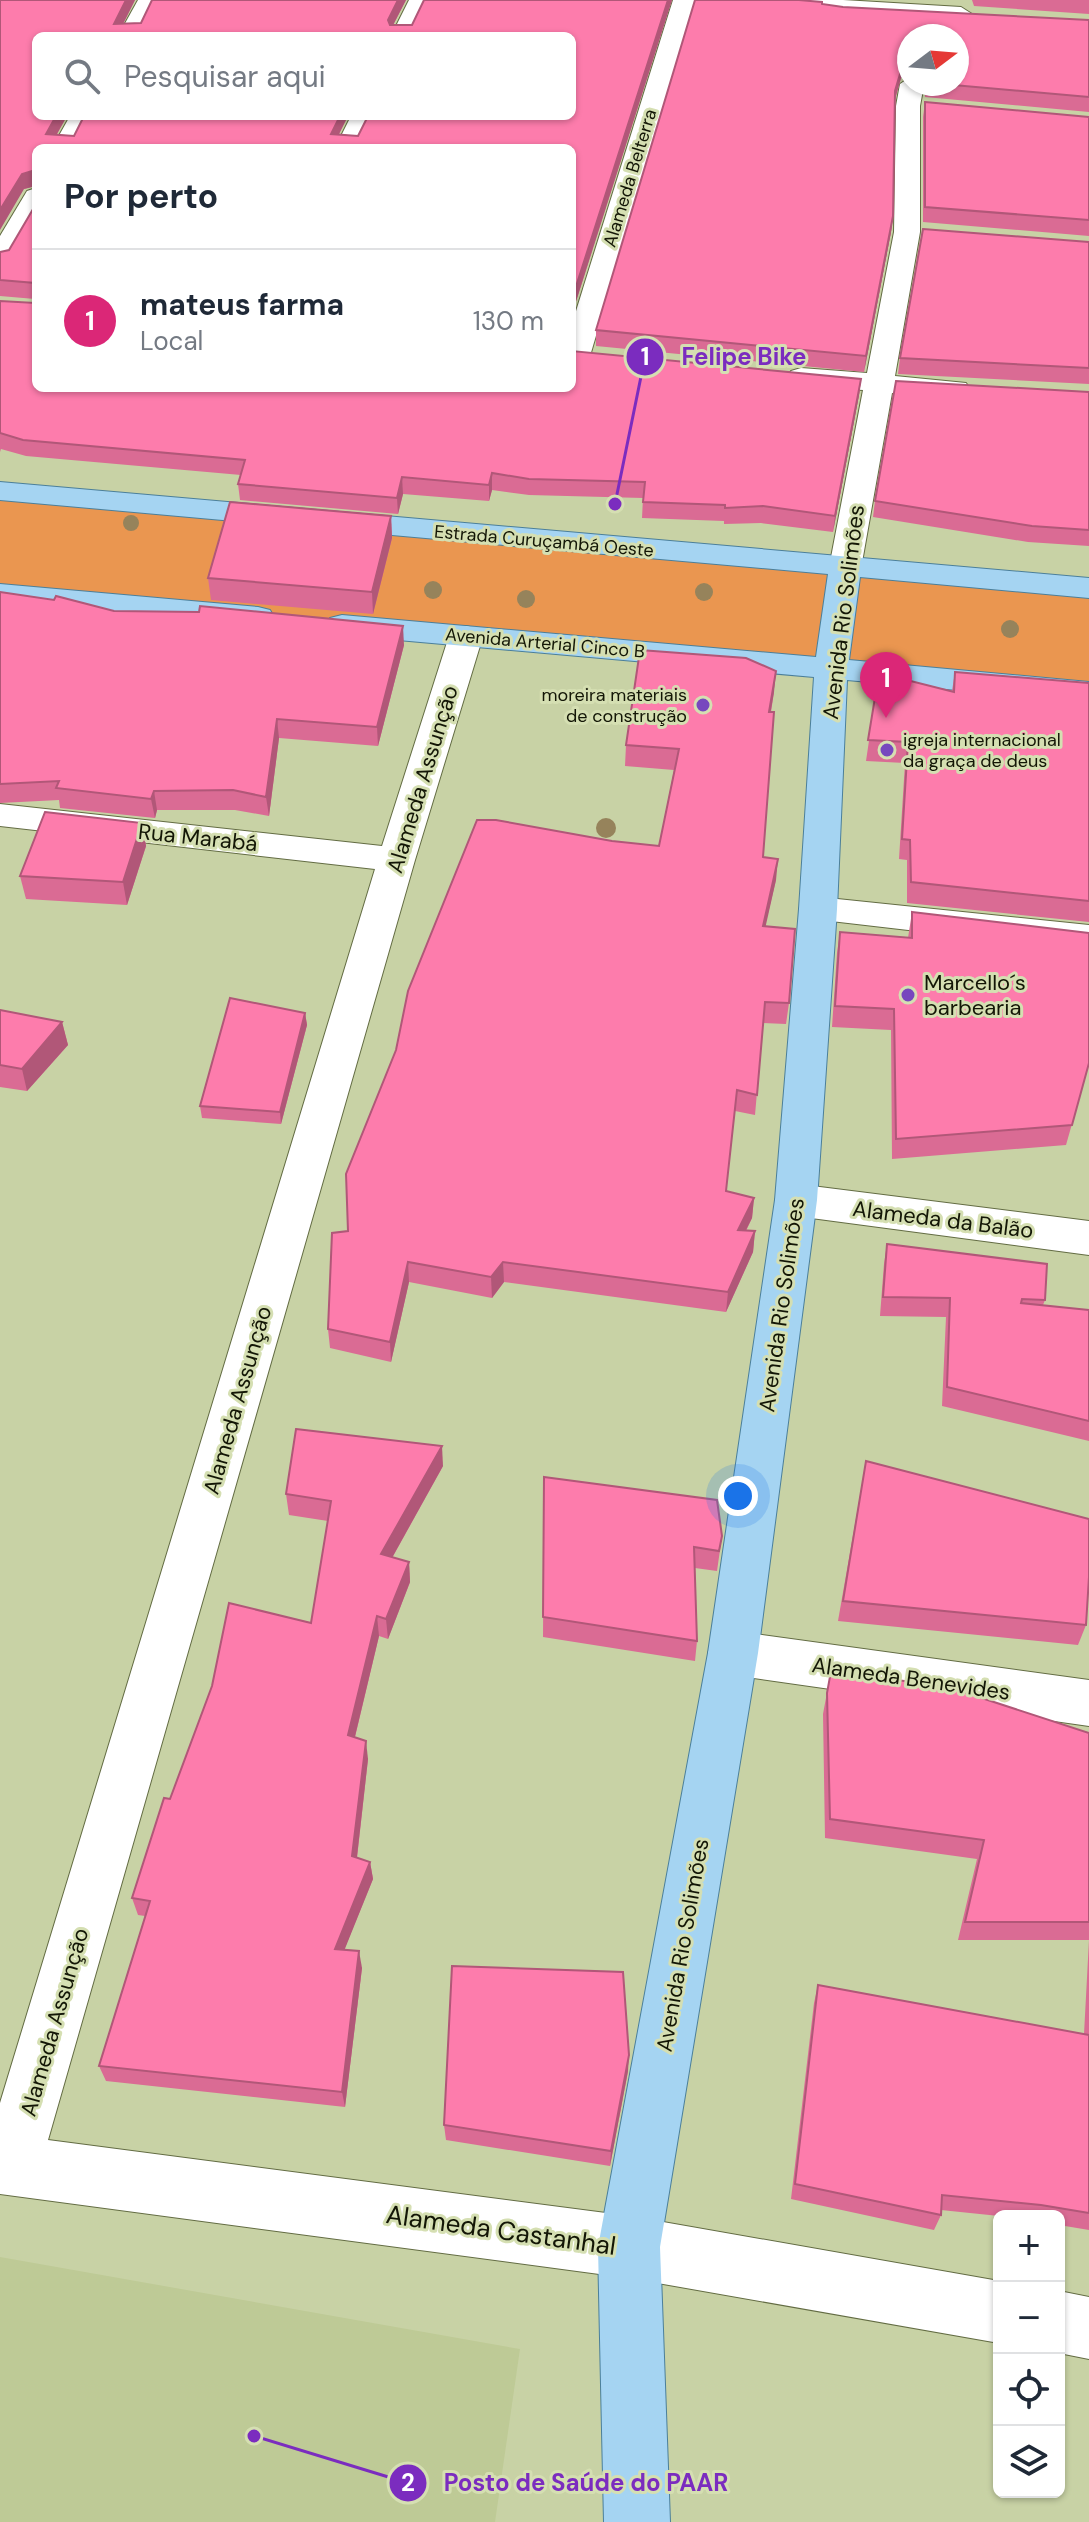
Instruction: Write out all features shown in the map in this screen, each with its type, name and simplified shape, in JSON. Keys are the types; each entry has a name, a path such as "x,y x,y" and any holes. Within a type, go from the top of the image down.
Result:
{"main road":[{"name":"Estrada Curuçambá Oeste","path":"0,491 1089,588"},
{"name":"Avenida Rio Solimões","path":"637,2522 629,2247 733,1653 796,1200 818,909 831,669 845,568"},
{"name":"Avenida Arterial Cinco B","path":"0,594 1089,692"}],"street":[{"path":"131,32 149,0"},
{"path":"404,32 420,0"},
{"name":"Alameda Belterra","path":"576,350 684,0"},
{"path":"736,0 927,6 985,16"},
{"name":"Avenida Rio Solimões","path":"845,568 907,232 917,99"},
{"path":"66,144 80,120"},
{"path":"349,144 361,120"},
{"path":"0,258 32,203"},
{"path":"907,232 938,234"},
{"path":"576,356 608,359"},
{"path":"766,374 877,385 983,390"},
{"name":"Alameda Assunção","path":"6,2165 396,860 466,636"},
{"name":"Rua Marabá","path":"0,815 396,860"},
{"path":"818,909 1089,938"},
{"name":"Alameda da Balão","path":"796,1200 1089,1238"},
{"name":"Alameda Benevides","path":"733,1653 1089,1703"},
{"name":"Alameda Castanhal","path":"6,2165 629,2247 993,2311"},
{"path":"1065,2323 1089,2328"}],"shaded area":[{"path":"0,491 1089,589 1089,691 0,594"},
{"path":"0,2257 520,2349 495,2522 0,2522"}],"building":[{"path":"0,0 126,0 114,24 141,23 152,0 398,0 388,20 390,25 412,25 424,0 668,0 576,287 576,144 32,144 32,171 22,174 0,210"},
{"path":"695,0 799,0 843,7 1089,20 1089,97 969,86 969,24 897,24 893,216 866,356 596,330"},
{"path":"925,102 1089,117 1089,220 925,207"},
{"path":"32,211 32,283 0,280 0,252 9,250"},
{"path":"923,229 1089,242 1089,368 900,358"},
{"path":"0,301 32,303 32,392 576,392 576,351 861,379 835,516 763,506 725,508 725,505 643,502 645,482 529,479 492,473 489,485 402,477 397,498 238,484 245,460 23,440 0,433"},
{"path":"896,381 1089,392 1089,530 1032,526 875,501"},
{"path":"230,502 391,516 372,592 208,578"},
{"path":"0,592 54,600 56,596 114,611 199,612 200,606 403,626 377,727 277,719 266,797 233,790 154,791 151,799 56,788 59,781 0,784"},
{"path":"640,650 746,658 776,671 769,712 774,712 763,857 778,859 763,926 795,929 789,1003 765,1002 757,1095 737,1090 726,1191 754,1198 738,1230 755,1231 728,1292 503,1262 491,1277 408,1262 390,1342 328,1329 332,1233 348,1231 346,1174 396,1050 408,991 477,820 496,820 612,841 659,846 679,749 626,745"},
{"path":"955,672 1089,683 1089,901 911,882 910,840 902,839 908,742 868,740 879,673 954,692"},
{"path":"45,812 142,823 123,882 20,876"},
{"path":"912,912 1089,933 1089,1063 1072,1125 896,1139 894,1009 835,1006 840,932 912,938"},
{"path":"230,998 305,1013 280,1112 200,1106"},
{"path":"0,1010 62,1022 22,1069 0,1065"},
{"path":"887,1244 1047,1264 1045,1300 1022,1299 1021,1303 1089,1310 1089,1421 947,1387 950,1298 883,1297"},
{"path":"296,1429 442,1446 381,1554 409,1562 386,1619 377,1616 348,1735 366,1741 352,1856 370,1862 335,1949 359,1951 342,2092 99,2066 150,1901 132,1898 164,1798 170,1799 212,1686 229,1603 311,1623 331,1501 286,1494"},
{"path":"866,1461 1089,1519 1086,1625 843,1601"},
{"path":"544,1477 717,1500 722,1536 719,1551 694,1547 697,1641 543,1617"},
{"path":"831,1671 948,1687 1089,1733 1089,1922 965,1922 984,1840 830,1819 827,1693"},
{"path":"452,1966 623,1972 629,2055 611,2151 444,2125"},
{"path":"818,1985 1089,2035 1089,2213 942,2195 941,2215 795,2184"}],"place":[{"name":"Felipe Bike","path":"615,504"},
{"name":"moreira materiais de construção","path":"703,705"},
{"name":"mateus farma","path":"886,718"},
{"name":"igreja internacional da graça de deus","path":"887,750"},
{"name":"Marcello´s barbearia","path":"908,995"},
{"name":"Posto de Saúde do PAAR","path":"254,2436"}]}
